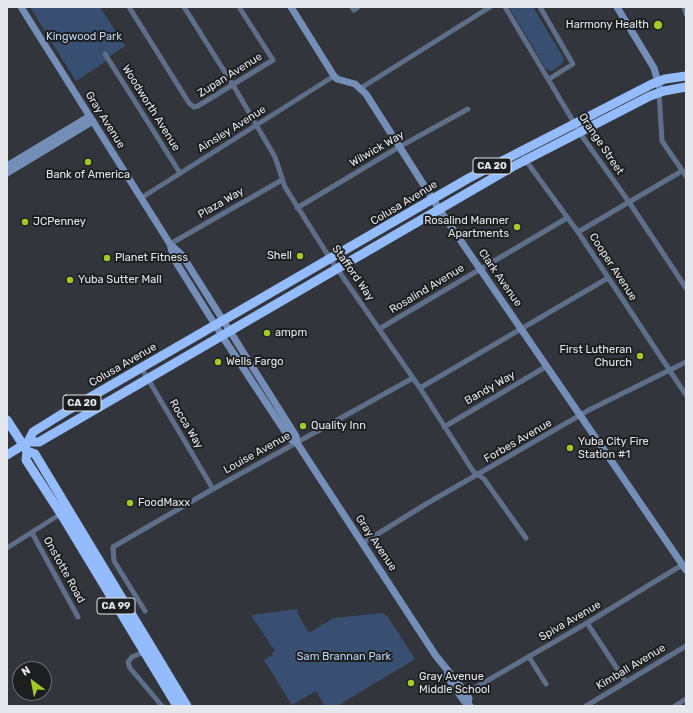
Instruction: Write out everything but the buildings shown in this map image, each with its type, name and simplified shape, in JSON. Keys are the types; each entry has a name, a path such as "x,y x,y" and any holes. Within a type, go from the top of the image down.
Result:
{"highway":[{"name":"Colusa Avenue","path":"26,446 33,432 433,200 574,123 658,81 686,76"},
{"name":"Colusa Avenue","path":"26,446 39,442 336,268 525,160 659,92 686,87"},
{"name":"CA 99","path":"7,420 26,446 26,460 64,512 187,706"},
{"name":"CA 20","path":"7,455 26,446"},
{"name":"CA 99","path":"64,512 144,652 177,706"}],"main road":[{"name":"Gray Avenue","path":"21,7 170,244 182,255 219,323 290,439 297,442 436,656 466,693 469,698 469,705"},
{"path":"291,7 334,76 337,79 355,84 361,88"},
{"path":"617,7 654,68 658,81 659,92"},
{"name":"Clark Avenue","path":"361,88 439,209 684,568"},
{"path":"7,166 91,119"},
{"path":"7,173 91,119"},
{"name":"Gray Avenue","path":"436,656 436,659 461,697 469,705"}],"street":[{"name":"Zupan Avenue","path":"129,7 189,103 194,107 273,60 239,7"},
{"name":"Stafford Way","path":"184,7 233,85 275,157 282,180 297,208 336,268 420,388 473,471 484,479 526,538"},
{"path":"361,88 490,7"},
{"name":"Orange Street","path":"505,7 579,132 630,202 686,288"},
{"path":"540,7 573,64 549,79"},
{"path":"684,7 686,14"},
{"name":"Woodworth Avenue","path":"105,54 180,173"},
{"name":"Ainsley Avenue","path":"141,198 334,76"},
{"path":"659,92 662,141 686,176"},
{"name":"Wilwick Way","path":"297,208 399,147 468,109"},
{"name":"Cooper Avenue","path":"520,152 578,232 686,395"},
{"path":"578,232 682,171"},
{"name":"Plaza Way","path":"170,244 282,180"},
{"name":"Rosalind Avenue","path":"379,329 567,218"},
{"path":"420,388 608,278"},
{"name":"Forbes Avenue","path":"363,543 414,511 479,475 580,415 686,362"},
{"name":"Bandy Way","path":"444,427 547,366"},
{"name":"Rocca Way","path":"142,369 213,489"},
{"name":"Louise Avenue","path":"145,611 114,561 112,547 412,378"},
{"path":"7,548 64,512"},
{"name":"Onstotte Road","path":"32,533 78,617"},
{"name":"Spiva Avenue","path":"466,693 684,568"},
{"path":"587,623 626,682"},
{"name":"Kimball Avenue","path":"586,706 686,646"},
{"path":"144,652 132,657 128,662 130,668 162,706"},
{"path":"529,657 546,684"},
{"path":"675,706 686,700"}],"green space":[{"name":"Kingwood Park","path":"30,7 100,7 125,46 110,56 105,62 76,81"},
{"path":"509,7 533,7 564,59 562,64 552,71 546,69"},
{"name":"Sam Brannan Park","path":"297,609 297,612 308,632 334,618 382,613 388,617 415,659 337,706 325,706 316,691 292,705 264,660 273,655 272,653 275,651 251,615"}],"place":[{"name":"Harmony Health","path":"658,25"},
{"name":"Bank of America","path":"88,162"},
{"name":"JCPenney","path":"25,222"},
{"name":"Rosalind Manner Apartments","path":"517,227"},
{"name":"Shell","path":"300,256"},
{"name":"Planet Fitness","path":"107,258"},
{"name":"Yuba Sutter Mall","path":"70,280"},
{"name":"ampm","path":"267,333"},
{"name":"First Lutheran Church","path":"640,356"},
{"name":"Wells Fargo","path":"218,362"},
{"name":"Quality Inn","path":"303,426"},
{"name":"Yuba City Fire Station #1","path":"570,448"},
{"name":"FoodMaxx","path":"130,503"},
{"name":"Gray Avenue Middle School","path":"411,683"}]}
